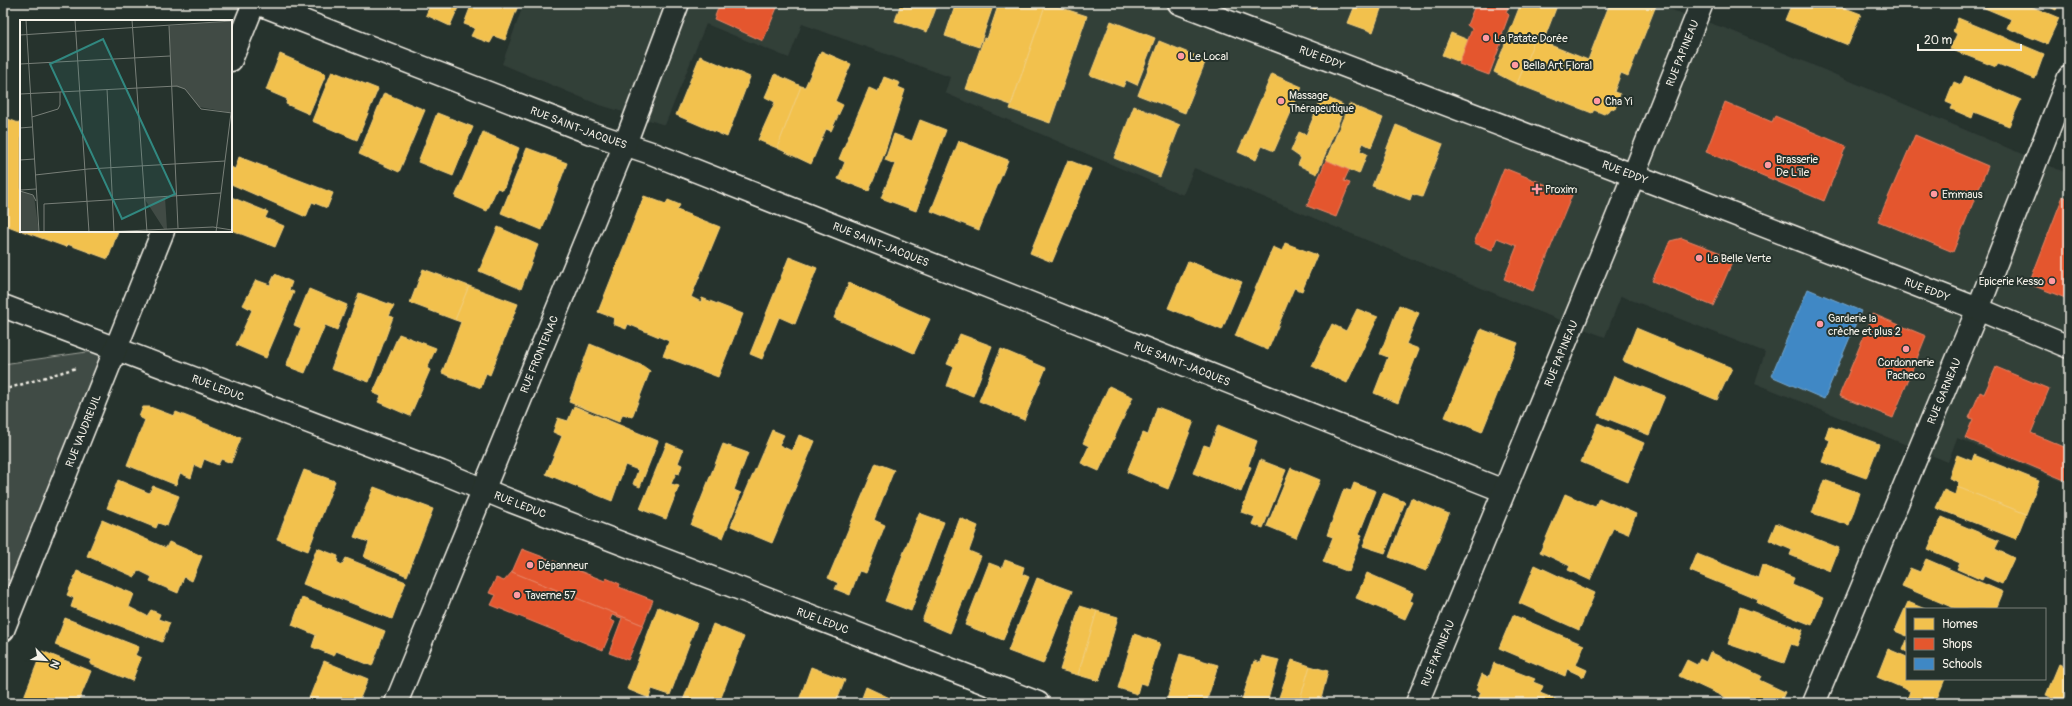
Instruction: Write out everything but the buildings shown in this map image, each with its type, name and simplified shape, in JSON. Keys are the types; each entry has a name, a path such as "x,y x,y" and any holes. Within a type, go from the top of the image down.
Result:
{"street":[{"path":"232,58 255,3"},
{"name":"RUE SAINT-JACQUES","path":"255,3 591,133 625,144 1504,491"},
{"name":"RUE FRONTENAC","path":"396,703 625,144 678,3"},
{"name":"RUE EDDY","path":"1180,3 1633,175 1978,309 2069,348"},
{"name":"RUE PAPINEAU","path":"1417,703 1702,3"},
{"name":"RUE GARNEAU","path":"1814,703 1978,309 2069,78"},
{"name":"RUE VAUDREUIL","path":"3,630 163,232"},
{"name":"RUE LEDUC","path":"3,306 442,472 1038,703"}],"path":[{"path":"3,390 82,366"}],"shaded area":[{"path":"524,3 1671,3 1669,9 1730,30 2069,174 2069,484 1957,438 1948,462 1755,383 1765,352 1621,296 1605,337 1539,312 1194,168 1183,195 945,93 950,77 802,24 789,58 706,24 665,125 597,104 502,64"},
{"path":"115,348 21,584 3,578 3,364"}],"place":[{"name":"La Patate Dorée","path":"1486,38"},
{"name":"Le Local","path":"1181,56"},
{"name":"Bella Art Floral","path":"1515,65"},
{"name":"Massage Thérapeutique","path":"1281,101"},
{"name":"Cha Yi","path":"1597,101"},
{"name":"Brasserie De L'ile","path":"1768,165"},
{"name":"Proxim","path":"1537,189"},
{"name":"Emmaus","path":"1934,194"},
{"name":"La Belle Verte","path":"1699,258"},
{"name":"Epicerie Kesso","path":"2052,281"},
{"name":"Garderie la crèche et plus 2","path":"1820,324"},
{"name":"Cordonnerie Pacheco","path":"1906,349"},
{"name":"Dépanneur","path":"530,565"},
{"name":"Taverne 57","path":"517,595"}]}
